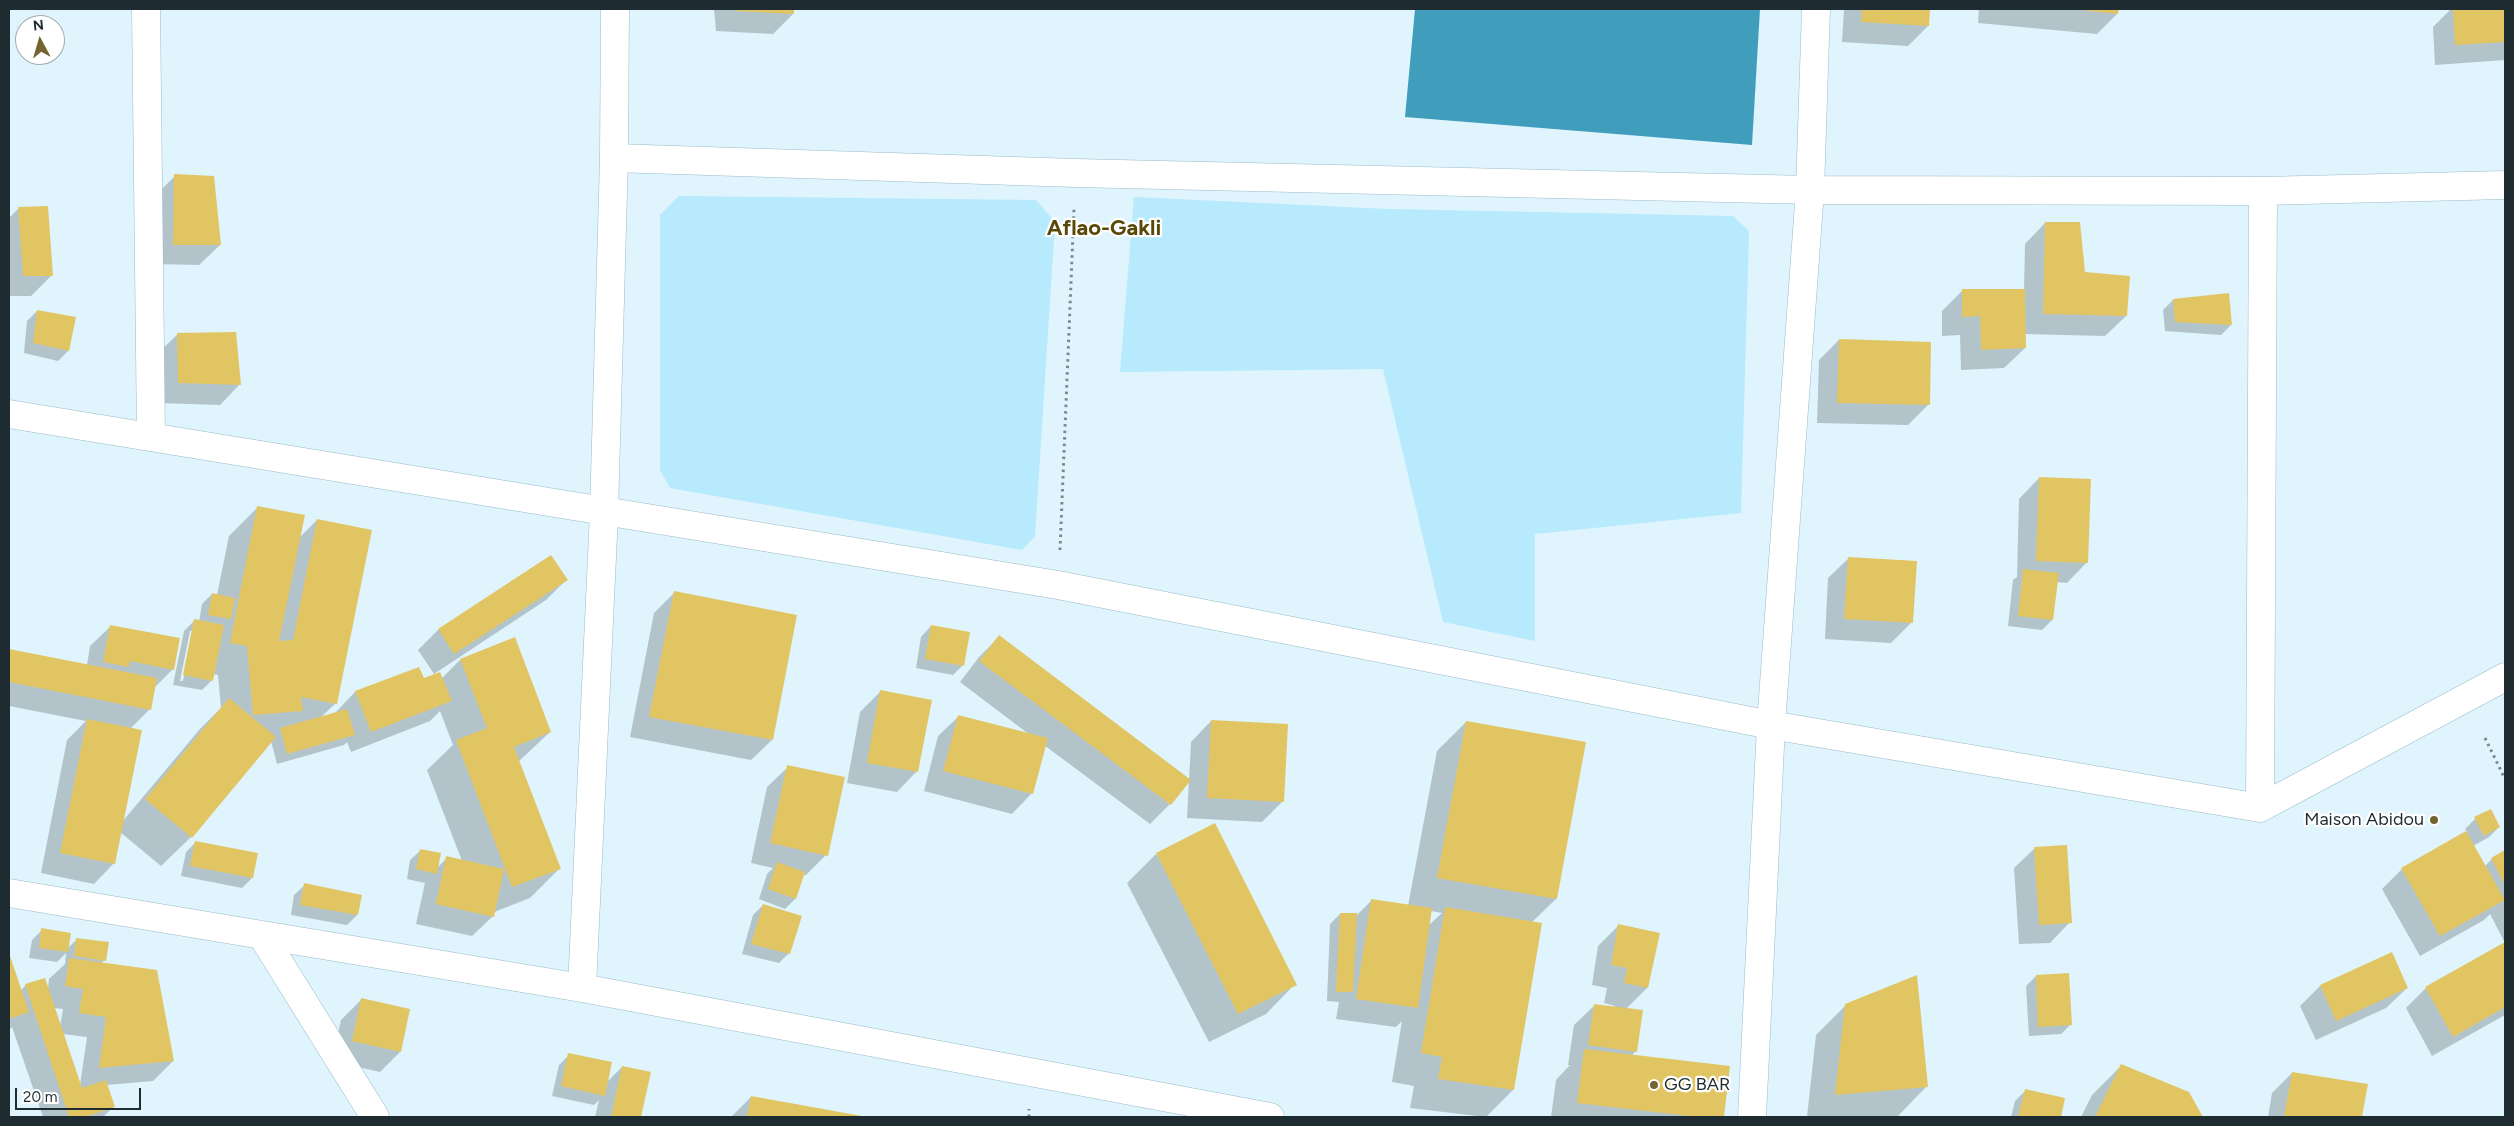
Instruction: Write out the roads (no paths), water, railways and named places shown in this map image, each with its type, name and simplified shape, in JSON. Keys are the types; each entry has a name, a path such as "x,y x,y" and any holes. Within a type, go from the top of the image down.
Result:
{"street":[{"path":"146,9 151,436"},
{"path":"582,988 604,513 614,158 615,9"},
{"path":"1752,1117 1771,725 1810,190 1816,9"},
{"path":"614,158 1076,173 1810,190 2263,191 2505,185"},
{"path":"2260,808 2263,191"},
{"path":"9,414 151,436 604,513 1058,585 1771,725 2260,808 2505,677"},
{"path":"9,893 263,937 582,988 1270,1117"},
{"path":"263,937 375,1117"}],"place":[{"name":"Maison Abidou","path":"2434,820"},
{"name":"GG BAR","path":"1654,1085"}],"district":[{"name":"Aflao-Gakli","path":"1104,229"}]}
